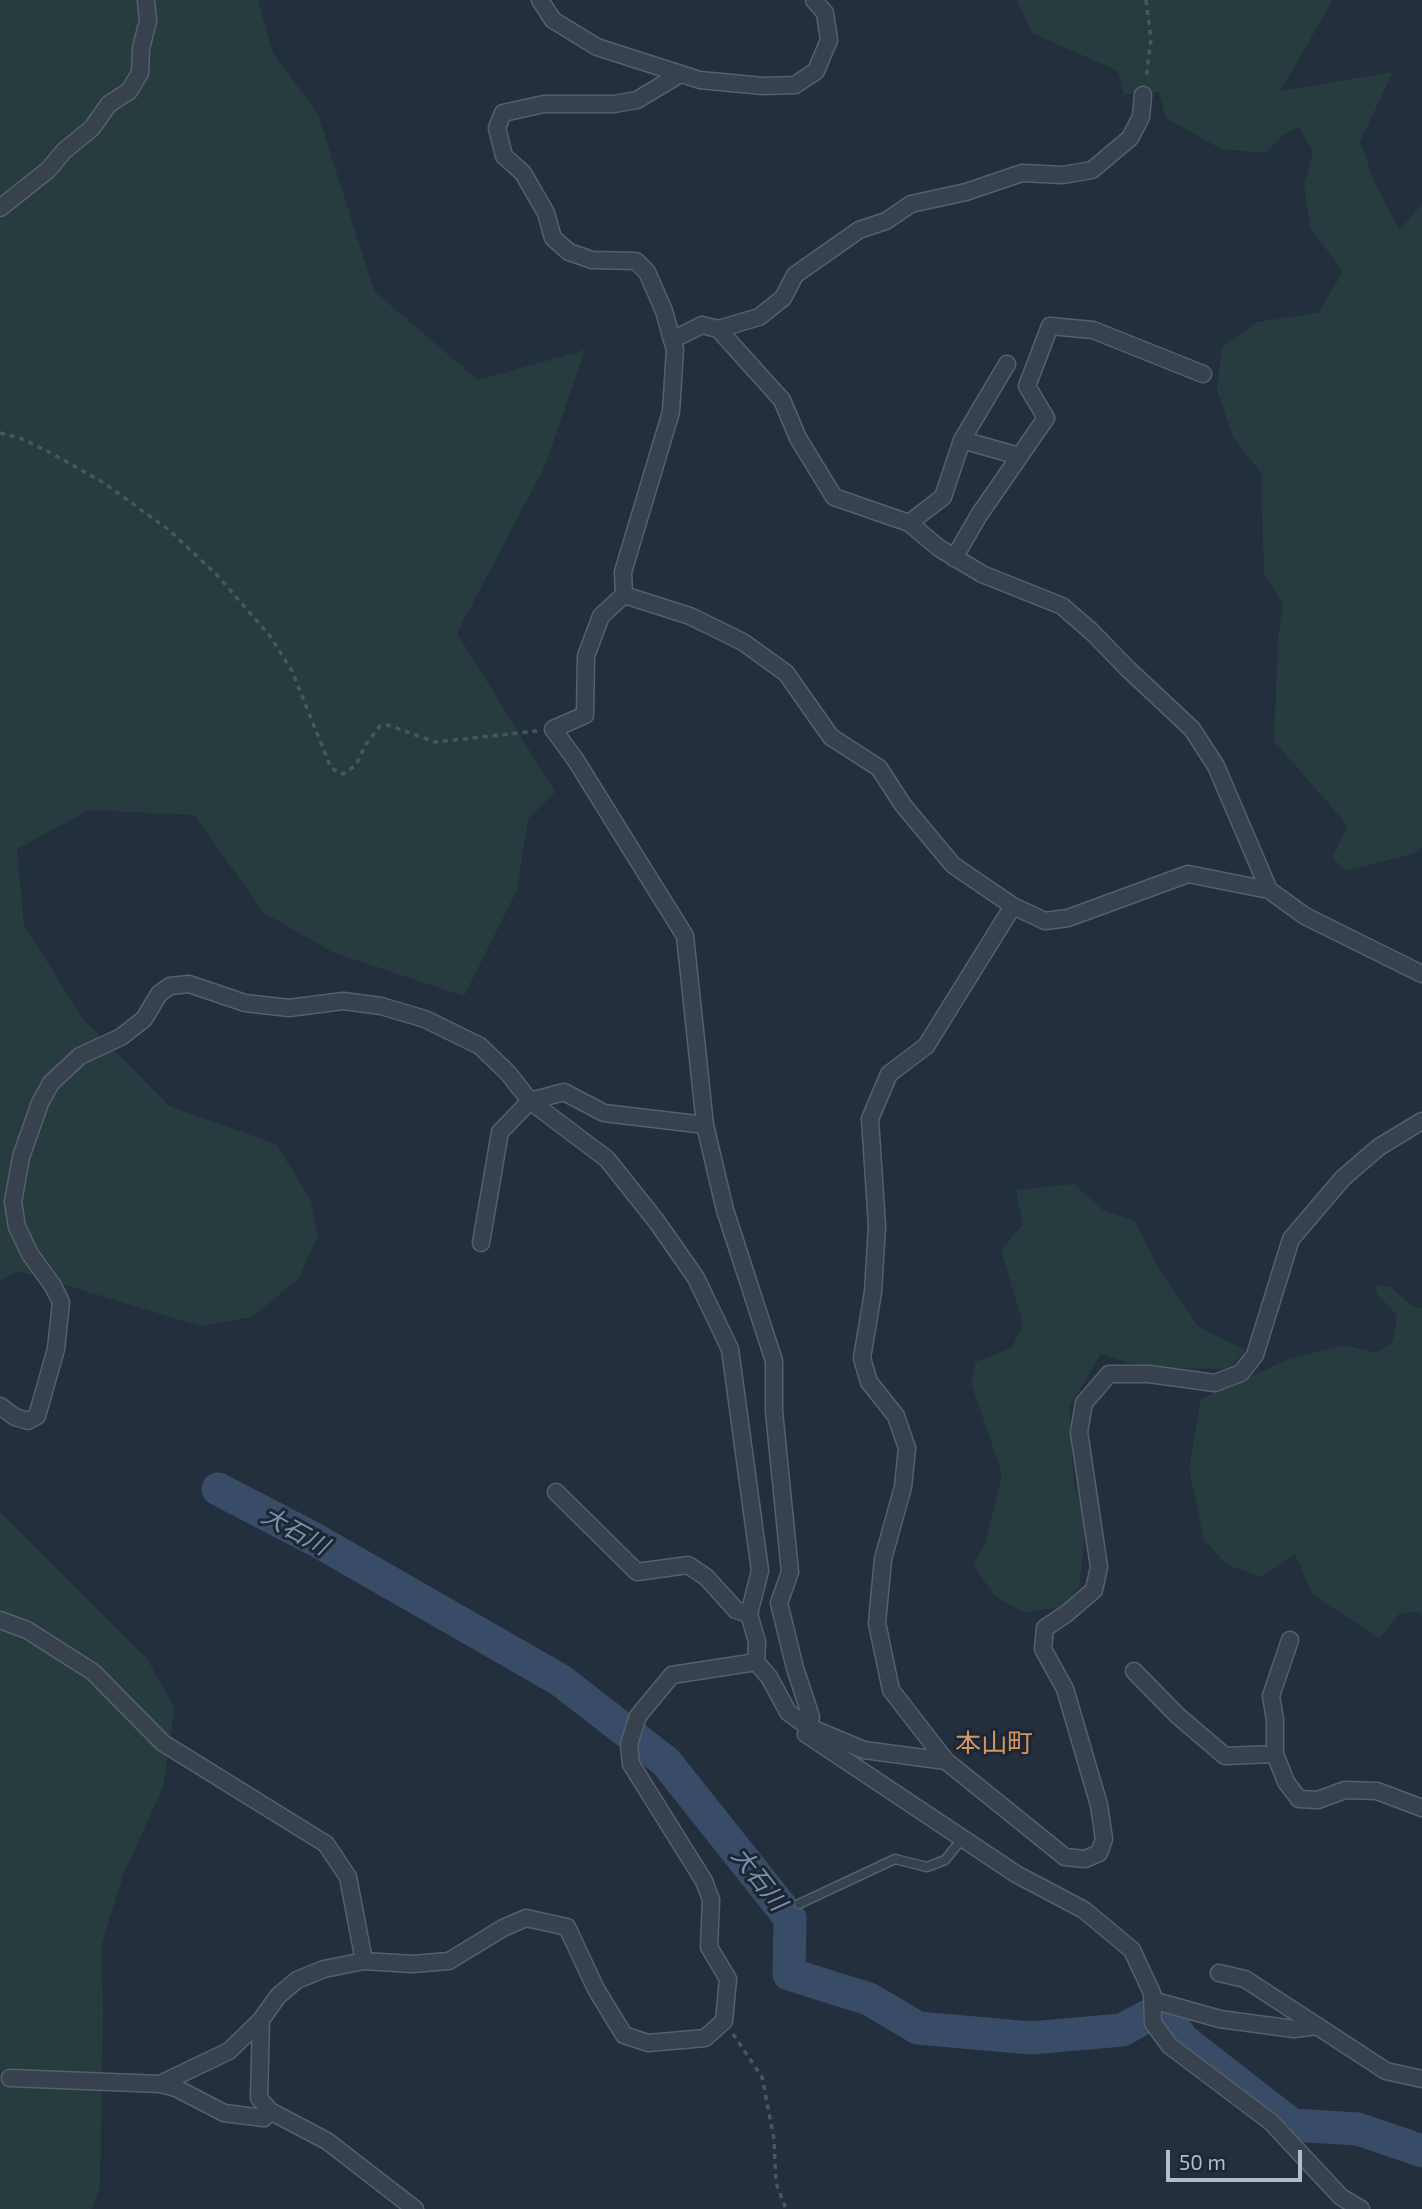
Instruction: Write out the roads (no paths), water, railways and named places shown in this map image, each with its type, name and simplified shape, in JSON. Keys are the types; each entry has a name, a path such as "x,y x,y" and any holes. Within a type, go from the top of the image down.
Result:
{"street":[{"path":"0,208 48,170 64,151 92,128 109,104 129,91 140,73 141,48 148,21 146,0"},
{"path":"540,0 553,20 597,47 699,80 763,86 795,85 816,71 829,40 825,13 814,0"},
{"path":"624,595 622,572 671,412 675,349 664,311 647,272 636,261 592,260 569,252 553,237 545,213 523,173 504,156 496,128 503,113 544,104 614,104 637,100 680,74"},
{"path":"672,340 702,325 718,329 760,317 783,298 795,275 859,230 886,221 911,204 966,192 1021,173 1063,175 1092,170 1130,138 1140,117 1143,95"},
{"path":"954,558 979,515 1046,418 1027,386 1050,326 1093,330 1203,374"},
{"path":"718,329 782,400 798,438 834,496 909,523 939,548 982,574 1062,606 1192,729 1216,766 1269,890"},
{"path":"909,523 943,497 962,440 1007,364"},
{"path":"962,440 1020,456"},
{"path":"624,595 601,616 586,656 585,715 553,729 575,759 684,936 705,1125 725,1210 774,1361 774,1410 790,1572 779,1603 795,1668 811,1717 806,1734 1016,1874 1084,1910 1132,1950 1152,1993 1153,2023 1170,2046 1271,2122 1340,2197 1361,2209"},
{"path":"624,595 691,616 743,642 786,673 831,737 879,768 903,805 953,865 1013,906 1045,921 1068,918 1188,874 1269,890 1305,916 1422,974"},
{"path":"1013,906 926,1046 889,1074 870,1119 877,1226 873,1292 862,1359 869,1382 896,1416 907,1448 903,1487 883,1559 877,1623 891,1690 946,1761 1065,1857 1085,1859 1099,1853 1104,1839 1096,1794 1065,1689 1043,1649 1045,1628 1094,1590 1099,1567 1079,1432 1084,1403 1109,1374 1149,1374 1215,1383 1241,1373 1255,1355 1291,1239 1343,1178 1379,1147 1422,1121"},
{"path":"0,1406 15,1417 27,1421 37,1416 56,1349 61,1302 30,1254 18,1227 13,1202 21,1157 40,1102 51,1083 80,1056 121,1037 144,1019 159,994 170,986 189,984 245,1003 289,1007 343,1001 381,1006 414,1016 480,1046 508,1073 530,1101 607,1159 657,1222 696,1278 730,1349 760,1571 749,1614 757,1642 756,1662 769,1677 788,1712 807,1726 864,1750 946,1761"},
{"path":"481,1242 500,1132 530,1101 564,1091 604,1113 705,1125"},
{"path":"556,1492 637,1572 688,1565 706,1577 736,1610 749,1614"},
{"path":"0,1620 27,1630 93,1672 163,1744 326,1844 348,1877 364,1961"},
{"path":"1290,1640 1271,1696 1275,1720 1275,1754 1286,1782 1299,1799 1318,1800 1345,1790 1377,1791 1422,1808"},
{"path":"160,2084 229,2051 261,2020 278,1996 297,1980 324,1969 364,1961 412,1964 449,1961 503,1928 526,1918 567,1927 596,1989 624,2035 648,2043 705,2038 724,2021 728,1979 709,1947 711,1900 704,1881 631,1764 629,1744 638,1716 672,1675 756,1662"},
{"path":"1134,1671 1177,1715 1225,1756 1275,1754"},
{"path":"1219,1973 1245,1979 1386,2071 1422,2079"},
{"path":"1152,2000 1220,2019 1294,2029 1318,2026"},
{"path":"261,2020 259,2098 270,2111 327,2141 415,2209"},
{"path":"10,2078 160,2084 176,2088 224,2113 264,2118 270,2111"}],"lane":[{"path":"799,1904 895,1859 927,1867 946,1860 962,1839"}],"waterway":[{"name":"大石川","path":"218,1489 316,1540 560,1680 666,1762 790,1918 789,1974 869,1999 918,2028 1031,2038 1122,2030 1146,2017 1164,2014 1183,2040 1292,2125 1358,2129 1422,2151"}],"district":[{"name":"本山町","path":"994,1743"}]}
